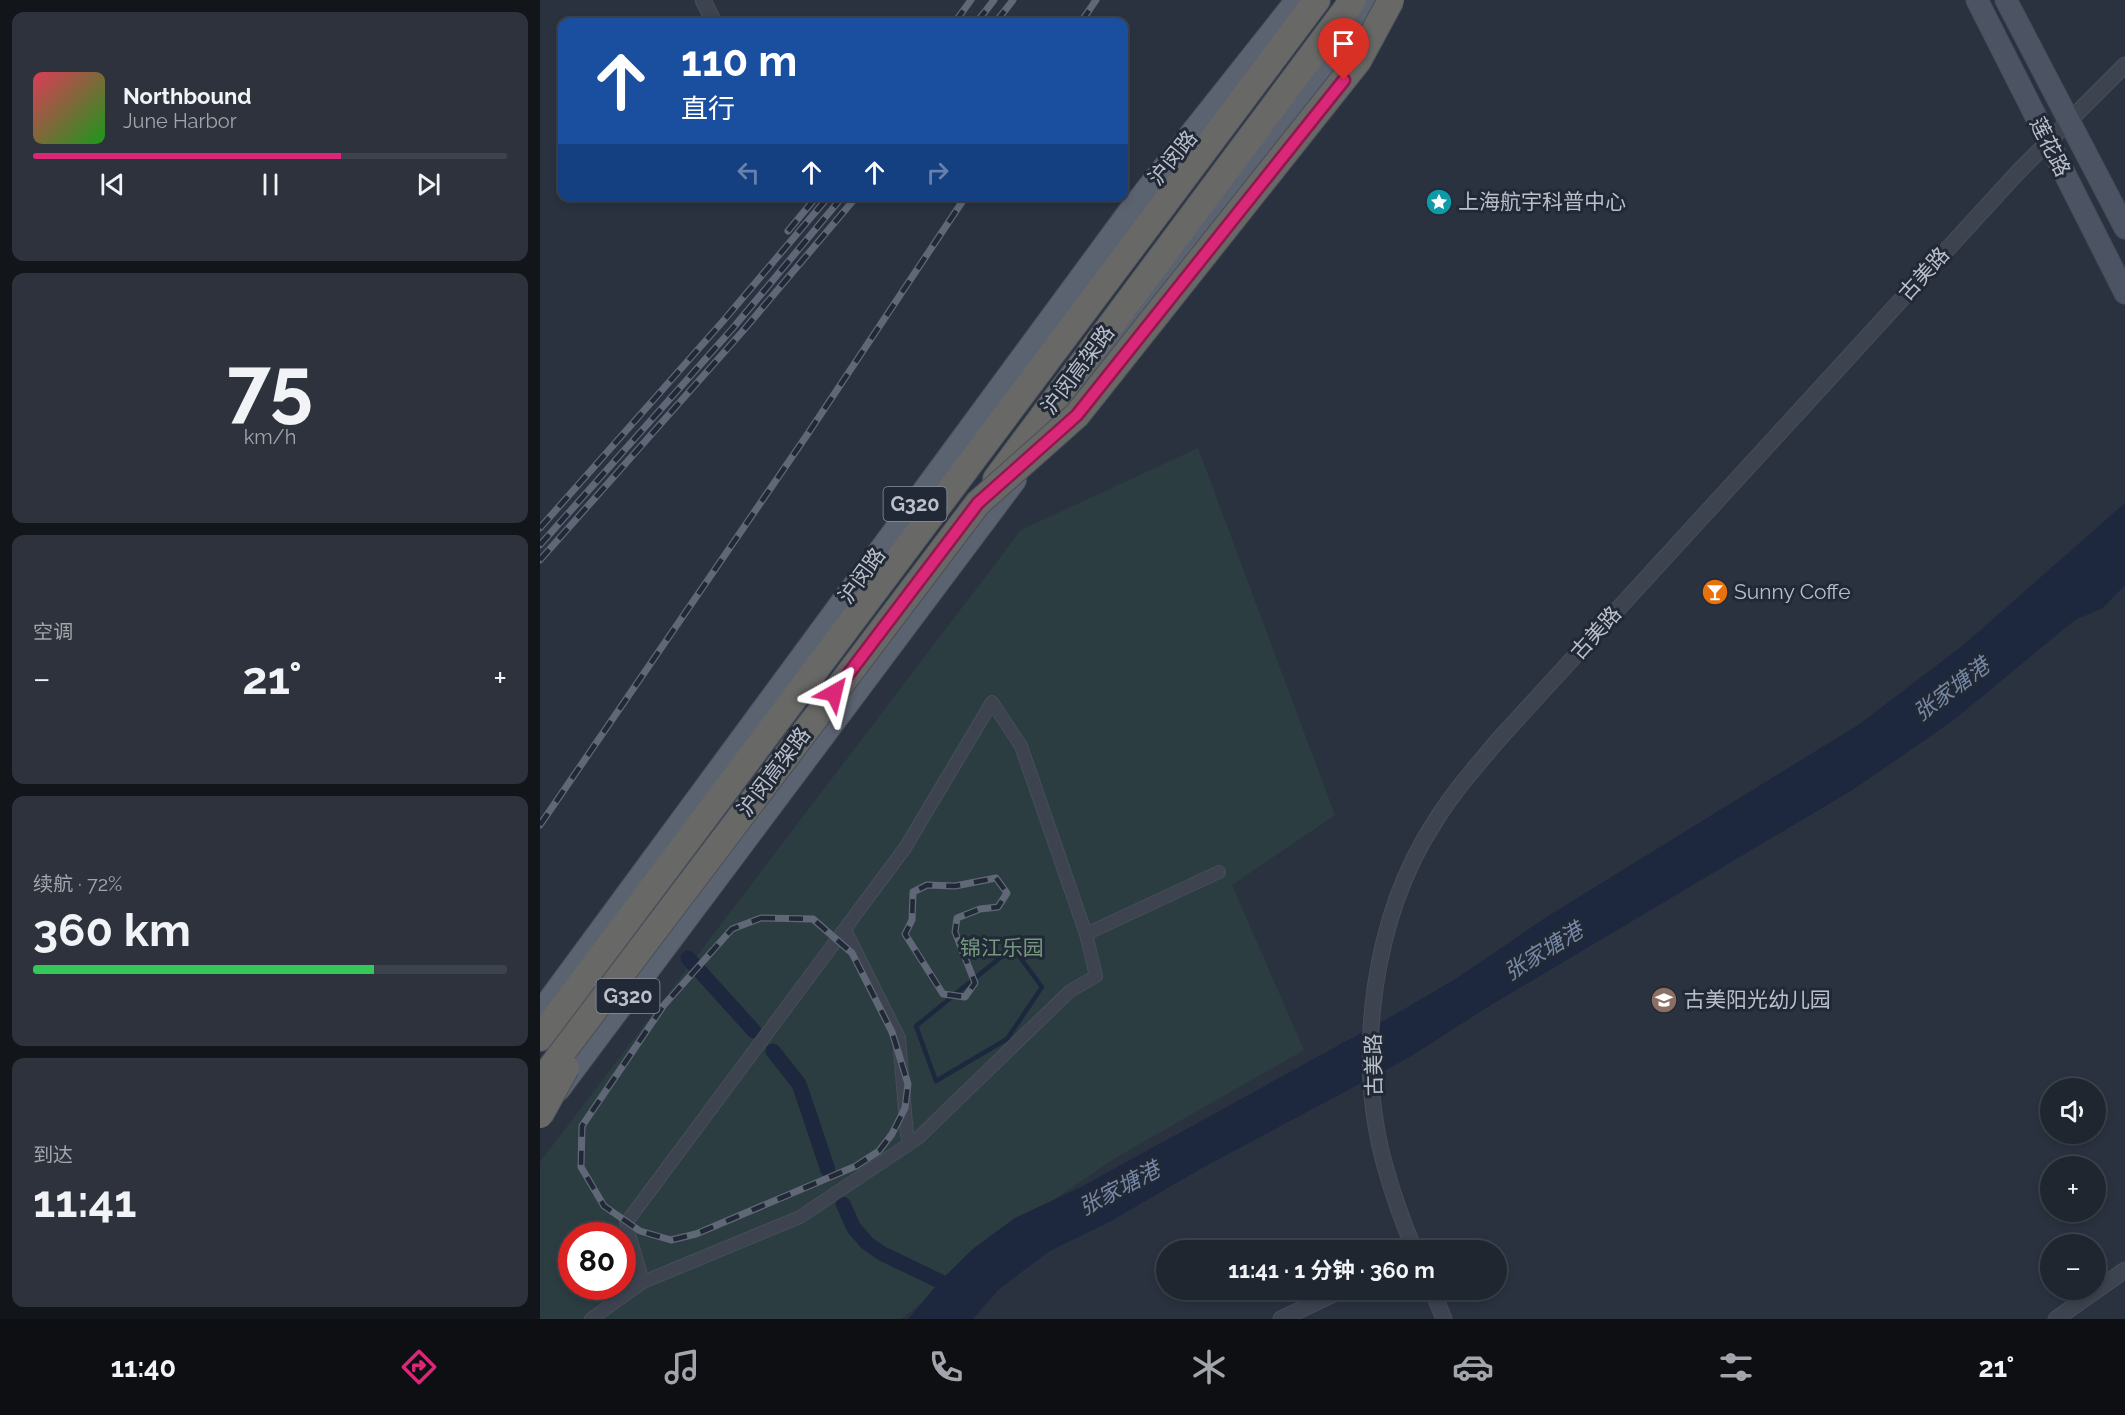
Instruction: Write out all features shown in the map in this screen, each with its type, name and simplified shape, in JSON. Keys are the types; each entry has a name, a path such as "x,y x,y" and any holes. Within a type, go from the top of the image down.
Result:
{"highway":[{"name":"沪闵高架路","path":"540,1082 594,989 1317,0"},
{"name":"沪闵高架路","path":"540,1038 594,989 978,503 1353,0"},
{"path":"978,503 1077,415 1358,61 1391,0"},
{"path":"540,1030 594,989"},
{"path":"540,1114 594,989"}],"main road":[{"name":"沪闵路","path":"540,1014 1130,212 1298,0"},
{"name":"G320","path":"540,1114 1373,0"},
{"name":"莲花路","path":"1977,0 2047,143 2125,293"},
{"name":"莲花路","path":"2006,0 2125,228"},
{"path":"540,1064 667,894 716,879"}],"street":[{"path":"703,0 712,18"},
{"name":"古美路","path":"1411,1240 1384,1164 1373,1093 1373,1008 1382,945 1395,904 1411,865 1435,821 1464,780 1963,232 2125,65"},
{"path":"591,1319 643,1282 800,1216 918,1138 1070,990 1096,976 1086,934 1021,746 992,702 905,848 626,1223 643,1282"},
{"path":"1086,934 1219,872"},
{"path":"846,930 899,1038 909,1143"},
{"path":"2056,1319 2125,1270"},
{"path":"1281,1319 1320,1300"},
{"path":"1436,1300 1444,1319"}],"green space":[{"name":"锦江乐园","path":"1198,448 1335,815 1232,885 1304,1050 1117,1157 1052,1201 901,1319 540,1319 540,1162 1021,530"}],"water":[{"name":"张家塘港","path":"2125,503 2125,585 2103,608 2075,620 1951,722 1854,789 1486,1008 1410,1057 1202,1168 1113,1220 1048,1252 998,1290 973,1319 908,1319 942,1279 974,1248 1015,1218 1081,1187 1401,1011 1457,978 1548,916 1858,725 1961,647"}],"waterway":[{"path":"1016,952 1042,987 1007,1039 936,1081 916,1026 1006,953 1016,952"},
{"path":"688,958 754,1031"},
{"path":"773,1051 799,1084 828,1170"},
{"path":"843,1204 854,1228 867,1243 881,1253 956,1289"}],"railway":[{"path":"958,18 971,0"},
{"path":"980,18 994,0"},
{"path":"999,18 1013,0"},
{"path":"1084,18 1096,0"},
{"path":"788,231 813,201"},
{"path":"540,528 724,320 825,201"},
{"path":"540,545 733,328 839,201"},
{"path":"540,560 742,332 853,201"},
{"path":"540,825 807,435 963,201"},
{"path":"996,878 1007,893 998,907 980,909 957,918 955,932 975,983 965,997 943,994 905,934 912,920 913,892 927,885 955,886 996,878"},
{"path":"761,918 813,919 852,953 892,1032 908,1084 905,1108 892,1134 879,1151 856,1166 696,1234 671,1240 640,1231 604,1206 581,1167 582,1126 664,1005 732,929 761,918"}],"place":[{"name":"上海航宇科普中心","path":"1439,202"},
{"name":"Sunny Coffe","path":"1715,592"},
{"name":"古美阳光幼儿园","path":"1664,1000"}],"route":[{"path":"834,693 978,503 1077,415 1344,80"}]}
